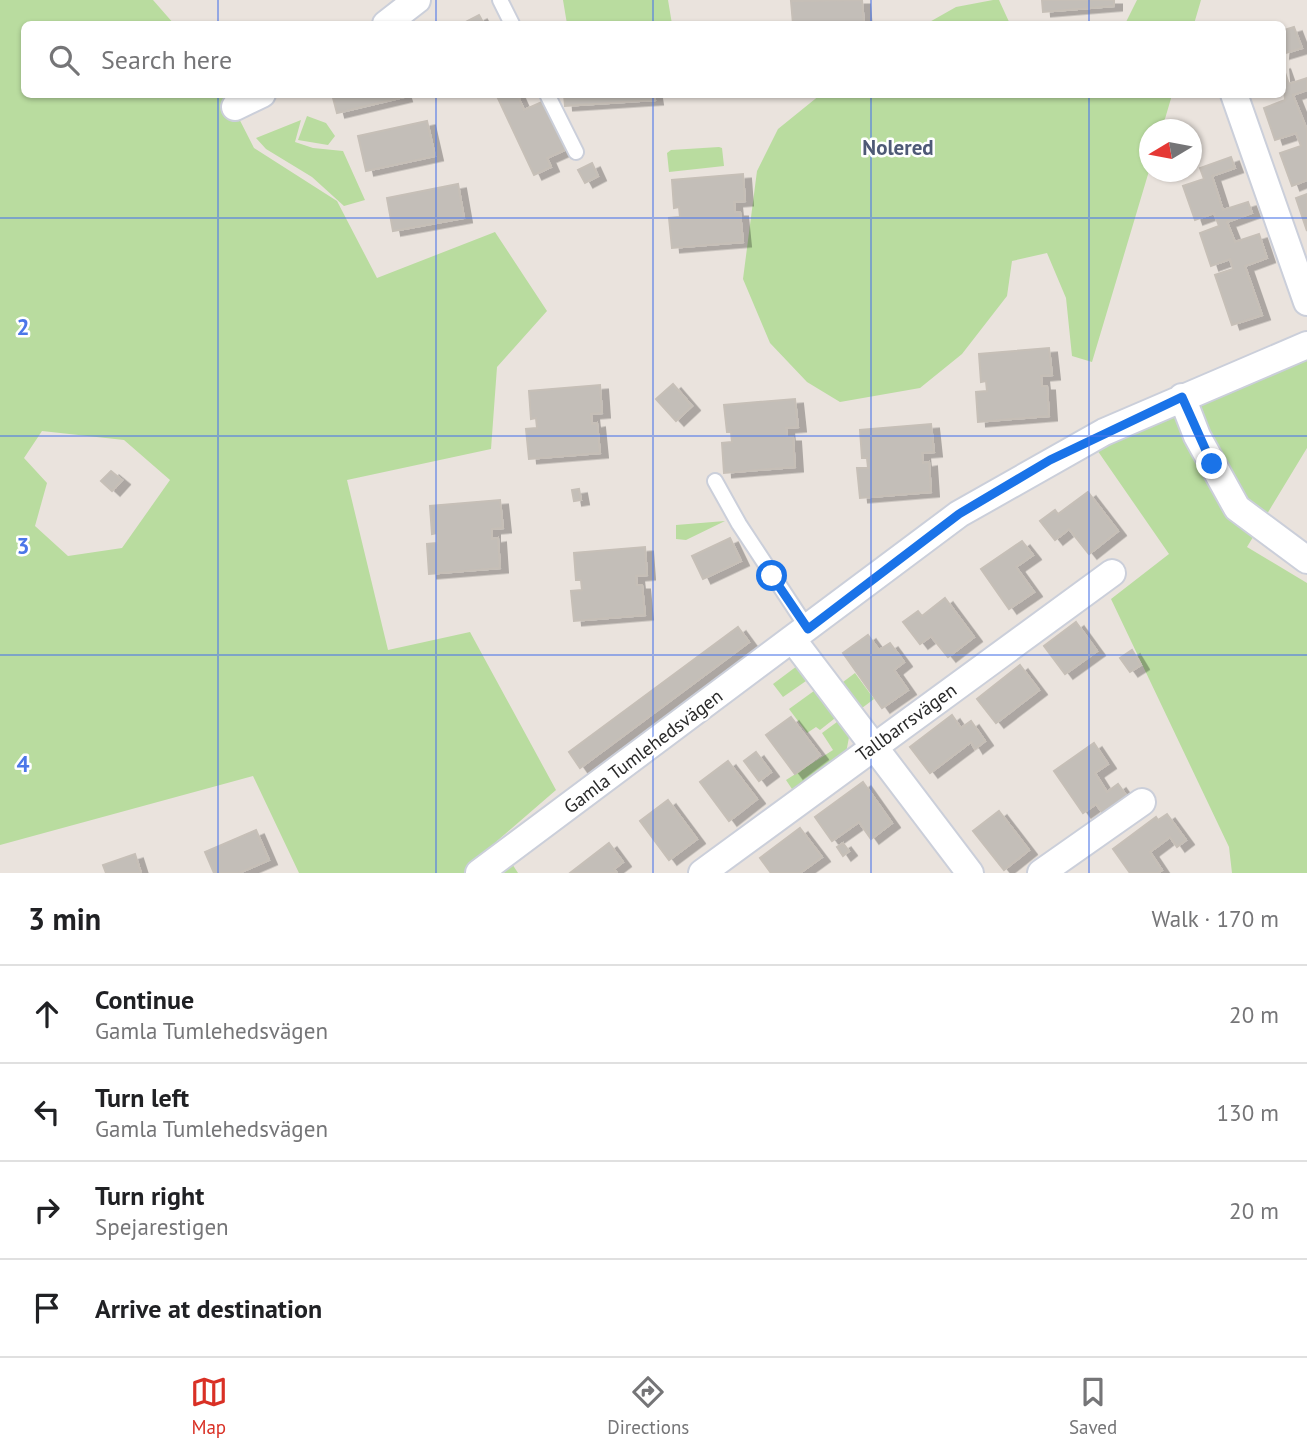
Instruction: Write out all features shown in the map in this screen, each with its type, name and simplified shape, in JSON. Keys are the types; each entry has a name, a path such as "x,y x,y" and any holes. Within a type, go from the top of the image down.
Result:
{"street":[{"path":"390,21 416,0"},
{"path":"235,107 254,98"},
{"path":"1235,98 1307,302"},
{"name":"Gamla Tumlehedsvägen","path":"479,873 801,635 959,514 1050,460 1182,397 1307,345"},
{"path":"1182,397 1197,436 1237,508 1307,560"},
{"name":"Tallbarrsvägen","path":"702,873 873,745 1112,573"},
{"path":"801,635 873,745 970,873"},
{"path":"1041,873 1142,802"}],"lane":[{"path":"500,0 510,21"},
{"path":"549,98 576,152"},
{"path":"715,481 801,635"}],"green space":[{"path":"0,0 153,0 171,21 21,21 21,98 229,98 254,148 337,201 377,278 495,232 547,311 497,367 491,449 347,480 388,650 470,632 556,790 497,841 518,873 299,873 253,776 0,845","holes":["42,431 124,440 170,480 122,548 68,556 35,526 47,483 24,458"]},
{"path":"563,0 668,0 672,21 566,21"},
{"path":"999,0 1009,21 931,21 956,7"},
{"path":"1137,0 1201,0 1195,21 1126,21"},
{"path":"816,98 1171,98 1165,119 1139,119 1139,182 1146,182 1092,362 1072,356 1066,298 1047,253 1012,261 1007,296 962,354 920,388 840,402 807,382 770,343 743,279 757,171 778,129"},
{"path":"307,116 326,123 335,136 328,145 298,140"},
{"path":"301,120 295,142 313,148 343,151 365,200 344,206 312,177 266,149 256,138"},
{"path":"722,148 724,166 669,172 667,153 671,150"},
{"path":"1307,357 1307,448 1247,547 1307,583 1307,873 1232,873 1229,847 1111,599 1169,554 1095,447"},
{"path":"725,521 686,540 676,539 676,525"},
{"path":"797,666 806,674 806,681 783,697 773,684"},
{"path":"855,673 874,699 862,708 843,682"},
{"path":"818,688 839,715 820,730 816,727 807,733 789,709"},
{"path":"841,719 850,732 846,753 794,792 786,780 833,750 822,733"}],"building":[{"path":"862,0 864,21 793,21 791,1"},
{"path":"1042,0 1114,0 1114,6 1043,12"},
{"path":"479,15 482,21 468,21"},
{"path":"1294,27 1302,48 1286,53 1286,29"},
{"path":"1286,75 1289,84 1307,78 1307,90 1293,95 1307,130 1307,180 1292,186 1280,153 1301,146 1296,133 1275,140 1264,108 1285,100"},
{"path":"333,98 400,98 337,113"},
{"path":"498,98 519,98 524,110 544,101 567,149 547,158 551,167 534,175"},
{"path":"564,98 655,100 565,106"},
{"path":"427,121 435,156 366,171 358,136"},
{"path":"1231,157 1235,168 1212,176 1223,210 1248,202 1252,213 1227,222 1235,242 1259,234 1267,258 1245,266 1262,315 1232,325 1215,275 1233,269 1230,259 1211,266 1200,233 1219,226 1214,213 1195,220 1183,186 1202,182 1202,167"},
{"path":"592,163 598,176 585,183 578,170"},
{"path":"743,174 745,201 734,202 735,212 740,212 743,242 672,248 669,218 680,217 679,207 674,208 672,180"},
{"path":"458,184 464,218 393,231 387,198"},
{"path":"1307,194 1307,231 1296,198"},
{"path":"1049,348 1052,375 1041,376 1042,386 1047,386 1049,416 978,422 976,392 987,391 986,381 981,382 979,354"},
{"path":"673,384 692,406 676,421 656,399"},
{"path":"600,385 602,413 591,414 592,424 597,423 600,453 529,459 526,429 537,428 536,418 531,419 529,391"},
{"path":"795,399 798,427 786,428 787,437 793,437 795,467 724,473 722,443 732,442 731,432 727,432 724,405"},
{"path":"931,424 934,452 922,453 923,463 929,462 931,492 860,498 857,468 868,468 867,458 862,458 860,430"},
{"path":"111,471 122,480 112,491 101,481"},
{"path":"579,489 581,500 574,501 572,490"},
{"path":"1088,492 1118,531 1089,554 1069,529 1055,540 1040,521 1055,510 1058,514"},
{"path":"500,500 503,528 492,529 492,539 498,538 500,568 429,574 427,544 437,543 437,533 432,534 430,506"},
{"path":"730,538 741,561 703,579 692,556"},
{"path":"1022,541 1033,555 1016,567 1034,592 1009,609 981,569"},
{"path":"645,547 647,575 636,576 637,585 642,585 645,615 574,621 571,591 582,590 581,580 576,580 574,553"},
{"path":"945,598 974,637 948,657 931,636 920,644 903,622 918,611 922,616"},
{"path":"1076,622 1097,651 1065,674 1044,646"},
{"path":"738,627 749,642 580,768 569,752"},
{"path":"868,635 879,650 890,643 904,662 894,670 908,690 882,708 843,653"},
{"path":"1132,650 1141,665 1130,672 1120,658"},
{"path":"1020,665 1039,690 996,723 977,699"},
{"path":"952,715 961,728 971,721 985,741 975,749 971,742 930,773 910,747"},
{"path":"791,717 820,755 795,774 766,735"},
{"path":"1094,743 1108,764 1095,773 1107,792 1118,784 1131,802 1107,819 1096,804 1083,813 1054,771"},
{"path":"756,752 771,772 759,781 744,761"},
{"path":"728,761 757,799 729,821 700,782"},
{"path":"863,782 892,823 871,839 859,822 832,841 815,817"},
{"path":"668,800 697,839 669,860 640,821"},
{"path":"999,811 1029,850 1004,870 973,831"},
{"path":"1167,814 1186,840 1177,847 1170,837 1150,852 1162,870 1158,873 1130,873 1113,849 1156,817 1158,820"},
{"path":"800,828 822,857 800,873 771,873 760,858"},
{"path":"256,830 269,860 239,873 214,873 205,852"},
{"path":"609,843 623,862 614,869 617,873 570,873"},
{"path":"843,843 849,851 843,856 837,847"},
{"path":"135,854 141,873 106,873 103,865"}],"district":[{"name":"Nolered","path":"898,147"}],"route":[{"path":"772,576 808,629 959,514 1050,460 1182,397 1197,436 1212,464"}]}
